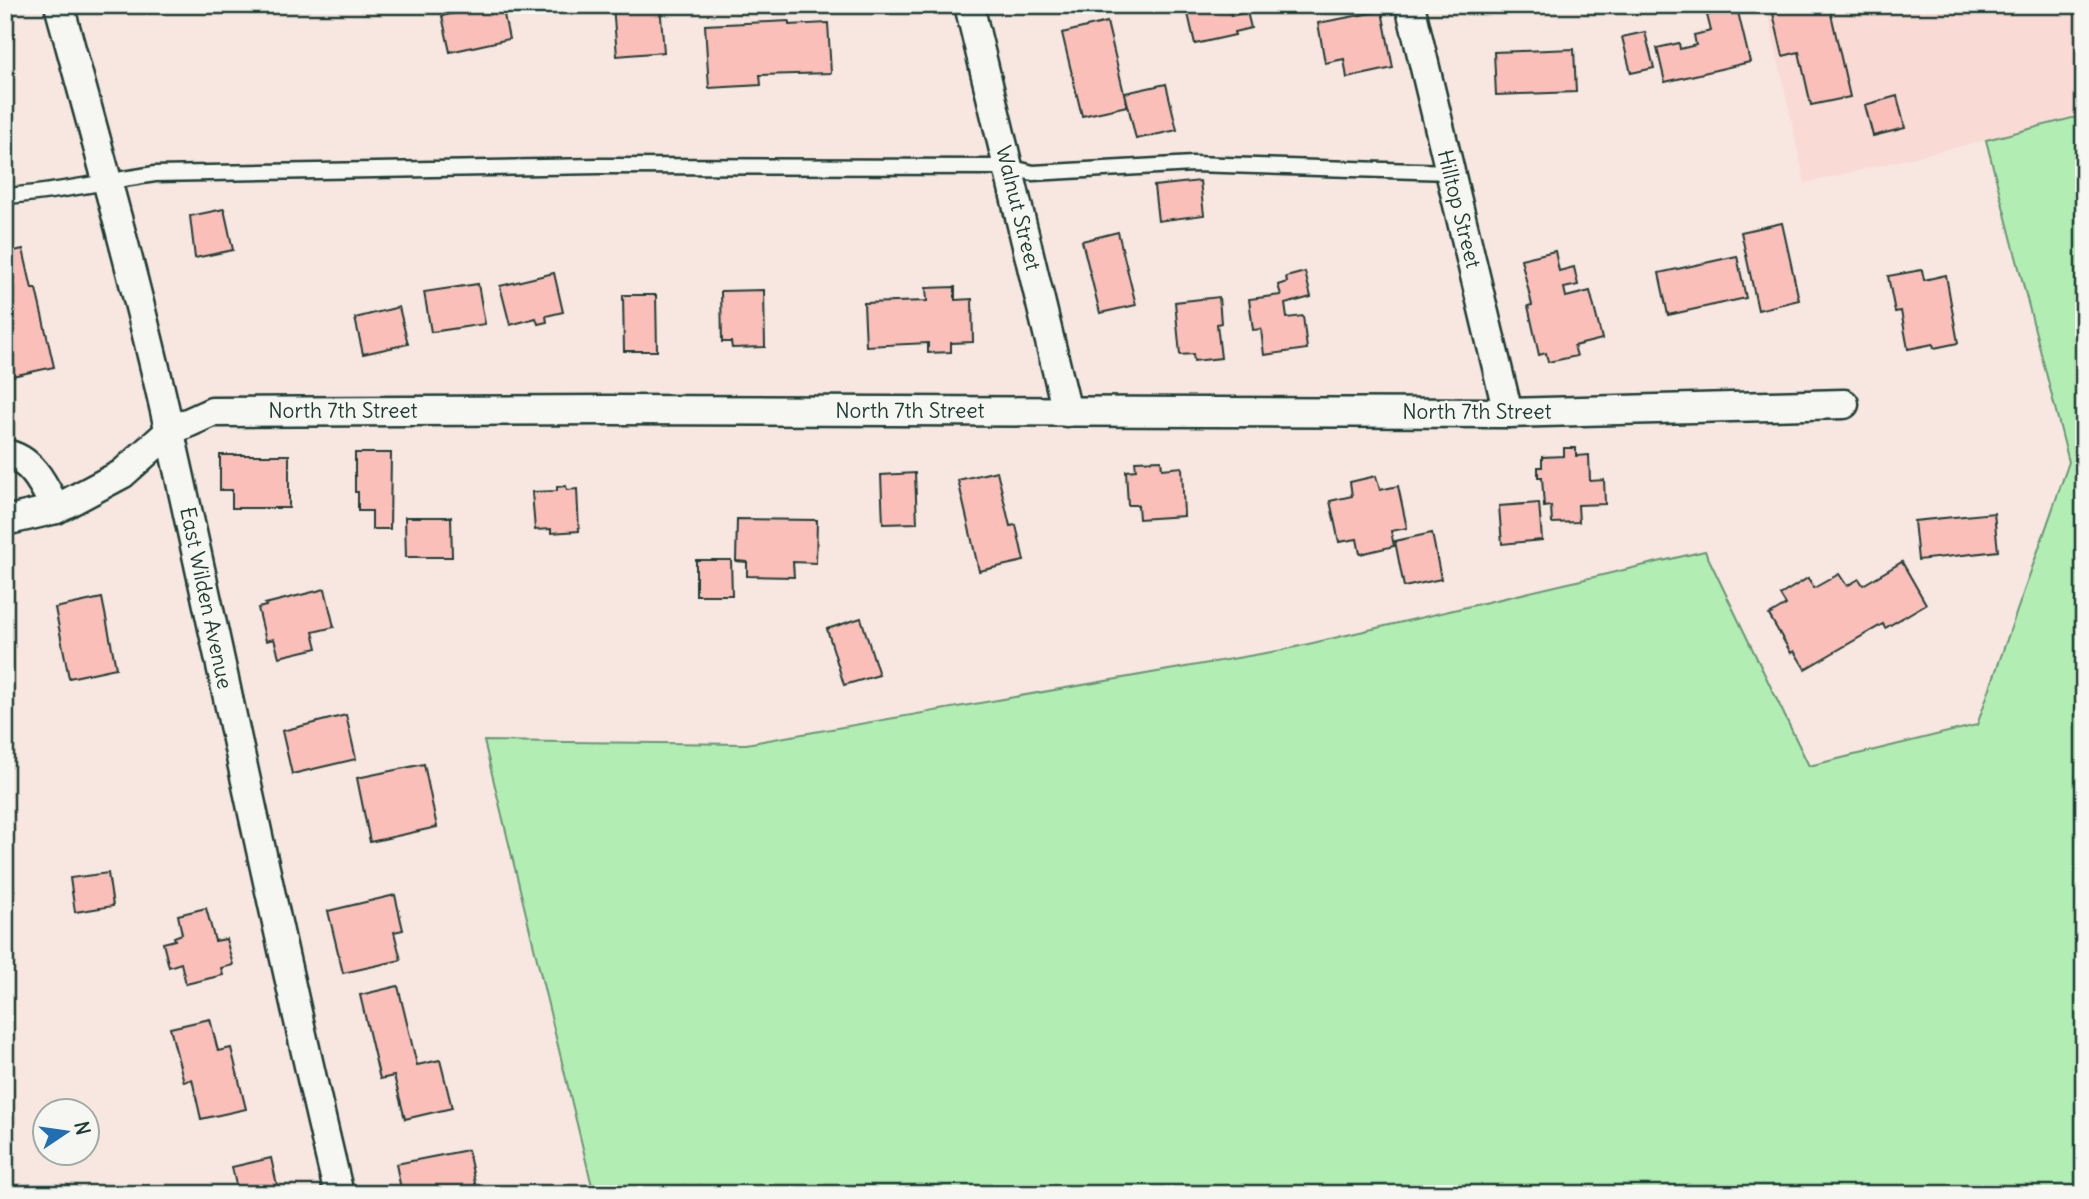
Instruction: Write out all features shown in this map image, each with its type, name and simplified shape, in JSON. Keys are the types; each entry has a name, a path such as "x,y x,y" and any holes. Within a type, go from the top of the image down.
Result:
{"street":[{"name":"East Wilden Avenue","path":"59,5 107,180 170,431 298,1024 339,1194"},
{"name":"Walnut Street","path":"969,5 1067,412"},
{"name":"Hilltop Street","path":"1410,5 1508,413"},
{"name":"North 7th Street","path":"5,521 56,509 122,474 170,431 212,412 607,410 1508,413 1844,404"},
{"path":"5,454 36,471 56,509"}],"lane":[{"path":"5,196 42,194 107,180 155,174 599,166 1009,167 1033,173 1193,164 1450,172"}],"shaded area":[{"path":"1766,5 2084,5 2084,115 1805,183"}],"green space":[{"path":"2084,115 2084,1194 594,1194 484,741 746,744 1283,650 1705,551 1809,766 1977,725 2069,462 1986,140"}],"building":[{"path":"463,5 502,5 509,39 450,52 442,16 464,11"},
{"path":"613,5 660,5 664,52 617,56"},
{"path":"1186,5 1229,5 1231,16 1247,12 1251,28 1234,32 1235,35 1195,44"},
{"path":"1771,5 1829,5 1850,97 1811,105 1799,52 1783,56"},
{"path":"1737,8 1750,62 1665,82 1657,48 1679,43 1680,49 1696,45 1694,35 1711,31 1707,15"},
{"path":"1382,11 1393,68 1347,78 1344,59 1325,63 1318,23"},
{"path":"789,21 789,25 828,23 831,73 760,75 761,85 709,88 705,25"},
{"path":"1107,22 1127,106 1082,116 1062,33"},
{"path":"1645,32 1654,68 1631,73 1622,37"},
{"path":"1574,49 1576,92 1496,95 1494,52"},
{"path":"1166,84 1177,130 1136,139 1125,93"},
{"path":"1897,96 1905,128 1873,136 1865,105"},
{"path":"1200,181 1204,215 1158,221 1154,186"},
{"path":"224,209 233,250 195,258 190,216"},
{"path":"1782,223 1799,300 1758,310 1741,232"},
{"path":"1118,232 1136,305 1100,313 1082,241"},
{"path":"23,249 32,289 36,289 54,367 12,376 5,347 5,253"},
{"path":"1555,251 1559,271 1574,267 1578,285 1564,288 1566,297 1590,291 1602,339 1574,346 1577,356 1548,362 1546,353 1539,355 1528,306 1532,305 1521,259"},
{"path":"1737,256 1746,298 1668,315 1659,273"},
{"path":"1922,270 1924,280 1946,275 1958,343 1934,348 1933,344 1908,349 1901,311 1895,312 1888,276"},
{"path":"1305,272 1311,297 1285,304 1287,318 1303,316 1307,349 1264,355 1261,329 1253,330 1249,299 1281,295 1278,285 1287,282 1286,277"},
{"path":"554,273 563,312 546,316 547,322 538,324 536,318 510,325 500,286"},
{"path":"478,284 485,324 431,332 424,292"},
{"path":"955,287 955,300 972,299 973,342 951,343 951,352 928,353 928,343 866,346 864,303 927,301 926,288"},
{"path":"764,290 765,347 732,348 731,342 722,342 721,291"},
{"path":"623,295 656,295 657,351 624,351"},
{"path":"1219,297 1221,323 1217,324 1221,358 1194,361 1193,354 1180,355 1175,302"},
{"path":"399,307 408,344 363,354 355,318"},
{"path":"1564,448 1576,448 1576,456 1589,455 1590,481 1604,480 1605,504 1578,505 1579,522 1552,523 1551,506 1544,507 1542,477 1538,477 1538,467 1542,467 1542,457 1564,456"},
{"path":"355,453 391,453 390,529 372,529 372,511 358,511"},
{"path":"220,455 289,455 289,508 232,508 232,490 220,490"},
{"path":"1161,460 1162,469 1182,467 1184,516 1139,519 1138,505 1128,505 1126,471 1136,470 1135,461"},
{"path":"997,471 1010,526 1016,525 1024,561 979,571 958,480"},
{"path":"915,473 917,523 883,524 881,475"},
{"path":"1376,476 1380,490 1398,486 1407,528 1391,531 1394,546 1360,554 1357,539 1339,542 1330,501 1352,496 1350,482"},
{"path":"566,486 567,490 577,489 579,531 551,533 551,529 535,530 532,492 557,491 557,487"},
{"path":"1539,503 1542,540 1502,544 1499,506"},
{"path":"1994,513 1998,551 1918,560 1914,521"},
{"path":"405,517 451,517 452,557 406,557"},
{"path":"737,519 817,520 816,563 793,562 794,577 747,576 747,562 736,561"},
{"path":"1432,533 1441,579 1404,587 1395,541"},
{"path":"696,560 731,560 732,595 696,595"},
{"path":"1902,562 1926,604 1885,628 1883,624 1805,669 1794,651 1791,653 1769,615 1786,605 1780,595 1808,578 1814,588 1839,574 1847,586 1859,579 1863,585"},
{"path":"325,589 334,627 313,632 317,648 279,657 274,639 266,641 258,608"},
{"path":"102,598 116,668 69,678 55,608"},
{"path":"861,618 879,675 844,685 827,629"},
{"path":"346,715 356,759 292,774 282,731"},
{"path":"424,764 437,827 370,842 357,778"},
{"path":"5,869 9,869 14,891 5,892"},
{"path":"108,873 113,906 75,912 70,878"},
{"path":"395,895 403,930 394,932 401,960 343,973 328,911"},
{"path":"206,908 215,941 226,939 233,965 221,968 223,975 186,984 181,963 169,967 163,943 175,940 174,937 182,934 178,915"},
{"path":"398,986 417,1065 440,1060 452,1108 405,1119 394,1076 380,1079 360,995"},
{"path":"210,1019 218,1051 231,1048 246,1109 201,1119 192,1079 184,1082 170,1028"},
{"path":"468,1150 476,1188 448,1194 402,1194 396,1164"},
{"path":"271,1158 279,1194 238,1194 232,1167"}]}
